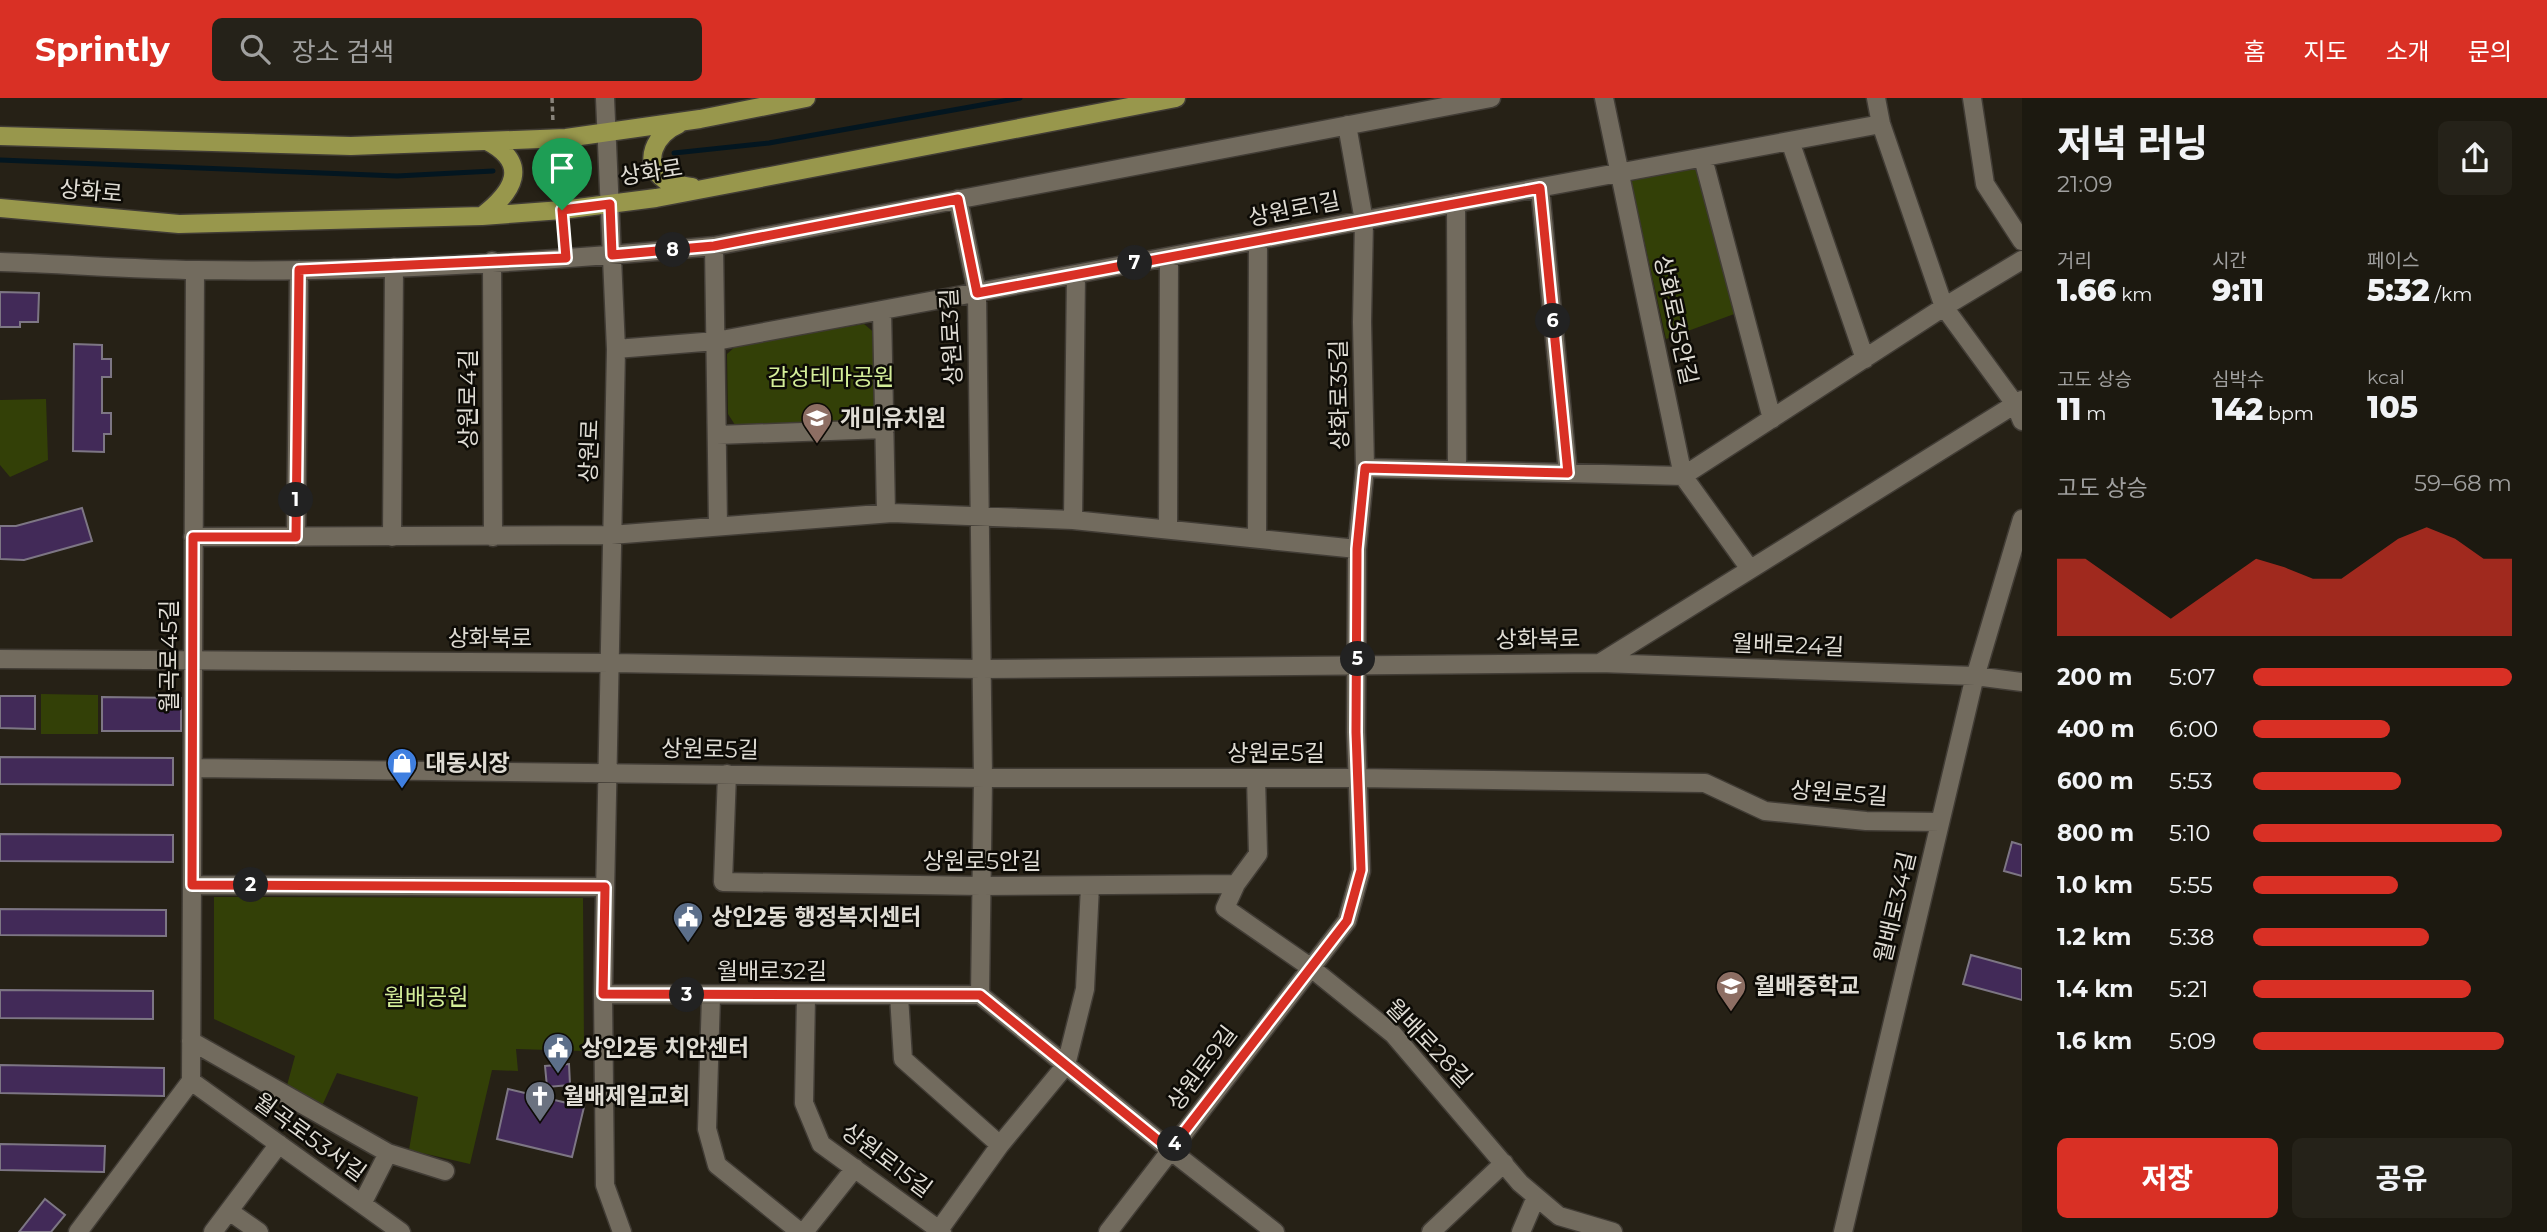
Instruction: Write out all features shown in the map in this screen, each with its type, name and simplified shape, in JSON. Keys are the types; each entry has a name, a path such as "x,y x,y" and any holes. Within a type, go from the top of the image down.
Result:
{"main road":[{"name":"상화로","path":"0,136 351,146 554,139 685,121 806,98"},
{"name":"상화로","path":"0,208 179,224 482,216 562,210 701,189 1176,98"},
{"path":"685,121 673,126 659,138 654,144 651,160 664,180 701,189"},
{"path":"482,216 501,201 513,182 512,161 502,149 487,141"}],"street":[{"name":"상원로","path":"605,98 616,349 603,994 605,1185 619,1230"},
{"path":"0,262 195,270 299,270 566,258 714,246 1491,98"},
{"name":"상화로35안길","path":"1604,98 1683,476"},
{"path":"1876,98 1881,124 1944,307 2018,402 2022,421"},
{"path":"1972,98 1984,184 2022,241"},
{"name":"상원로1길","path":"616,349 716,341 1881,124"},
{"name":"상화로35길","path":"1347,125 1364,220 1362,323 1365,468 1357,549 1358,665"},
{"path":"1790,141 1865,359"},
{"path":"1703,158 1772,419"},
{"path":"1540,188 1568,473"},
{"name":"상원로3길","path":"958,199 977,293 981,516"},
{"path":"1456,203 1457,470"},
{"path":"1257,538 1258,240"},
{"path":"714,246 718,526"},
{"path":"1168,529 1169,257"},
{"path":"1365,468 1683,476 1944,307 2022,260"},
{"name":"상원로4길","path":"492,261 493,537"},
{"path":"392,537 394,267"},
{"name":"월곡로45길","path":"191,1081 195,270"},
{"path":"296,537 299,270"},
{"path":"1073,520 1076,274"},
{"path":"882,310 886,513"},
{"name":"상화북로","path":"0,659 611,663 980,669 1600,663 2018,402"},
{"path":"717,435 885,429"},
{"path":"1683,476 1750,569"},
{"path":"193,537 611,536 886,513 1073,520 1357,549"},
{"path":"981,516 980,669 983,778 980,995 1275,1232"},
{"path":"1975,676 2022,519"},
{"name":"월배로24길","path":"1600,663 1975,676 2022,681"},
{"name":"상원로9길","path":"1108,1232 1347,921 1361,870 1357,778 1358,665"},
{"name":"월배로34길","path":"1843,1232 1975,676"},
{"path":"194,768 606,772"},
{"name":"상원로5길","path":"606,772 983,778 1357,778 1705,783 1765,811 1866,821 1940,822"},
{"name":"상원로5안길","path":"727,774 723,882 981,886 1236,884"},
{"path":"1256,778 1258,855 1236,884 1225,908 1310,967"},
{"path":"192,885 605,887"},
{"path":"941,1231 1000,1145 1066,1065 1085,989 1090,886"},
{"name":"월배로28길","path":"1310,967 1393,1034 1504,1163 1536,1196 1559,1216 1613,1232"},
{"name":"월배로32길","path":"603,994 980,995"},
{"path":"711,996 707,1129 717,1165 802,1232 855,1168"},
{"name":"상원로15길","path":"807,996 804,1103 821,1144 941,1231"},
{"path":"900,996 903,1059 1000,1145"},
{"path":"191,1041 388,1153 444,1171"},
{"path":"78,1232 191,1081"},
{"name":"월곡로53서길","path":"191,1081 401,1232"},
{"path":"213,1232 279,1144"},
{"path":"362,1204 388,1153"},
{"path":"1431,1232 1504,1163"},
{"path":"1521,1232 1536,1196"},
{"path":"229,1210 259,1232"}],"path":[{"path":"552,98 566,258"}],"green space":[{"path":"1698,166 1737,313 1666,339 1631,181"},
{"name":"감성테마공원","path":"864,324 877,335 881,416 871,424 737,428 728,414 727,354 737,345"},
{"path":"46,399 48,460 10,477 0,465 0,400"},
{"path":"41,694 98,695 98,734 41,734"},
{"name":"월배공원","path":"214,897 583,898 584,1051 516,1049 518,1071 492,1070 470,1164 409,1150 418,1097 337,1073 322,1106 286,1089 295,1056 214,1019"}],"building":[{"path":"0,292 39,293 38,322 20,322 20,327 0,327"},
{"path":"74,344 102,345 102,359 111,359 111,377 102,377 102,413 111,413 111,434 104,434 104,452 73,451"},
{"path":"82,508 92,541 24,560 0,559 0,526 16,526"},
{"path":"0,696 35,696 35,729 0,728"},
{"path":"102,697 181,698 181,731 102,731"},
{"path":"0,757 173,758 173,785 0,784"},
{"path":"0,834 173,835 173,862 0,861"},
{"path":"2012,842 2022,845 2022,876 2004,871"},
{"path":"0,909 166,910 166,936 0,935"},
{"path":"1971,955 2022,969 2022,1000 1963,984"},
{"path":"0,990 153,991 153,1019 0,1018"},
{"name":"상인2동 치안센터","path":"569,1064 570,1085 547,1087 545,1066"},
{"path":"0,1065 164,1068 164,1096 0,1093"},
{"name":"월배제일교회","path":"508,1089 584,1107 572,1157 497,1139"},
{"path":"0,1144 105,1146 104,1172 0,1170"},
{"path":"45,1199 65,1215 51,1232 19,1232"}],"waterway":[{"path":"674,153 769,143 1020,98"},
{"path":"0,160 397,176 493,171"}],"place":[{"name":"개미유치원","path":"817,445"},
{"name":"대동시장","path":"402,790"},
{"name":"상인2동 행정복지센터","path":"688,944"},
{"name":"월배중학교","path":"1731,1013"},
{"name":"상인2동 치안센터","path":"558,1075"},
{"name":"월배제일교회","path":"540,1123"}],"route":[{"path":"1540,188 1568,473 1365,468 1357,549 1356,732 1361,870 1347,921 1170,1150 980,995 603,994 605,887 192,885 193,537 296,537 299,270 566,258 562,210 610,204 612,255 714,246 958,199 977,293 1540,188"}]}
